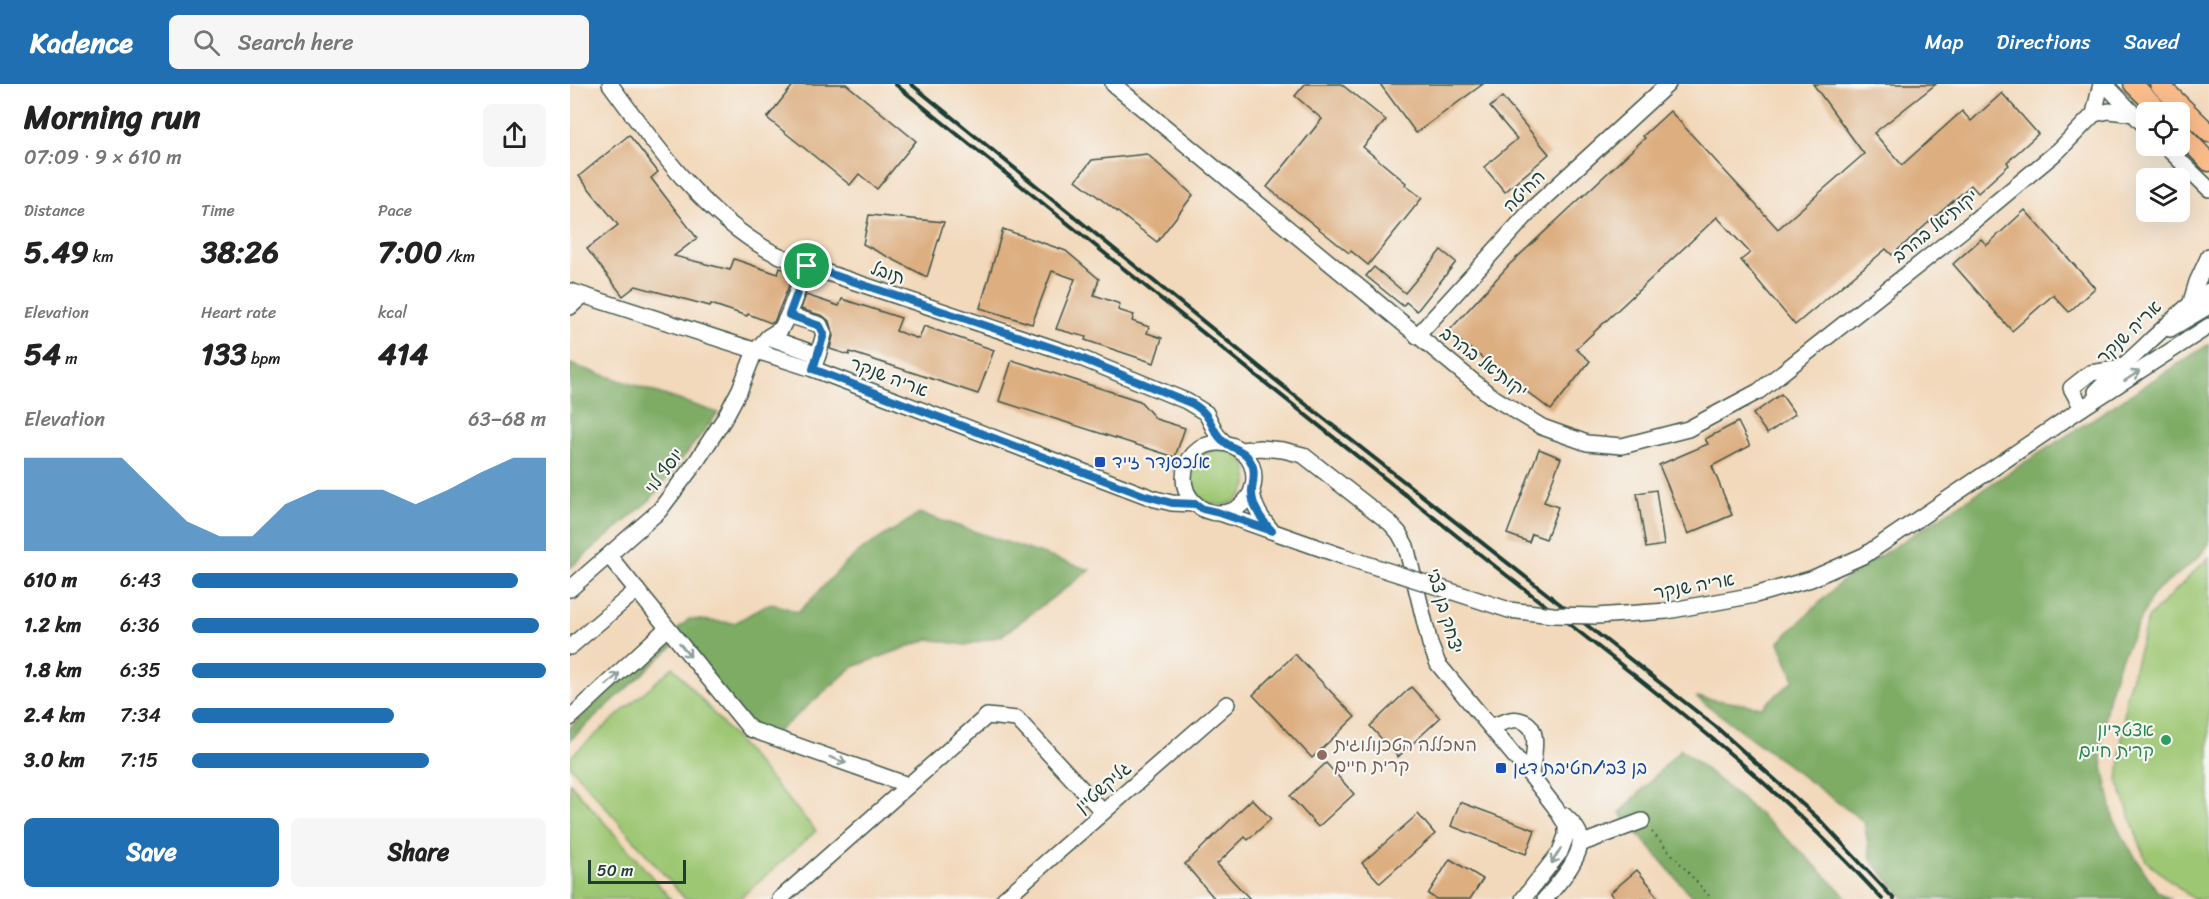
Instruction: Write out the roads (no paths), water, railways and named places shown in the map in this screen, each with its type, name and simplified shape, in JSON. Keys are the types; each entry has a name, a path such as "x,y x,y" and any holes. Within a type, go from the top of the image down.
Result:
{"main road":[{"path":"2133,84 2151,102"},
{"path":"2159,84 2209,133"},
{"path":"2190,142 2209,162"}],"street":[{"name":"תובל","path":"610,84 673,168 745,235 770,251 807,266 1071,354 1193,404 1209,417 1225,443"},
{"name":"יקותיאל בהרב","path":"1113,84 1491,396 1542,427 1587,443 1622,446 1688,429 1759,391 2059,150 2094,114"},
{"name":"החיטה","path":"1417,336 1534,207 1668,84"},
{"path":"2136,111 2103,84 2094,114 2109,111 2136,114"},
{"path":"2175,156 2209,189"},
{"path":"2191,302 2209,256"},
{"path":"755,351 768,337 781,329 789,315 807,266"},
{"name":"אריה שנקר","path":"2082,408 2117,369 2152,340 2191,302 2209,291"},
{"path":"570,307 576,293"},
{"name":"אריה שנקר","path":"576,293 755,351 815,362 1155,499 1172,503 1196,504"},
{"path":"2152,340 2209,306"},
{"path":"768,337 815,362 824,334 820,326 789,315"},
{"name":"אריה שנקר","path":"1220,513 1342,556 1509,610 1553,615 1596,616 1667,611 1713,603 1811,579 1865,555 2082,408 2209,326"},
{"name":"יוסף לוי","path":"570,589 659,511 696,462 724,419 740,389 755,351"},
{"path":"2082,408 2071,388 2090,373 2117,369"},
{"path":"1209,417 1206,439 1187,464 1184,483 1188,494 1203,509 1220,513 1239,507 1252,491"},
{"path":"1199,449 1212,443 1225,443 1241,450 1252,465 1254,474"},
{"name":"יצחק בן צבי","path":"1241,450 1260,448 1303,455 1399,533 1406,546 1434,656 1555,807 1578,832 1580,844"},
{"path":"1272,531 1260,518 1253,503 1254,474 1263,458 1283,450"},
{"path":"1155,499 1175,493 1184,483"},
{"path":"609,556 750,729 908,785"},
{"path":"570,647 637,590"},
{"path":"570,718 667,628"},
{"name":"גליקשטיין","path":"1004,899 1227,704"},
{"path":"780,899 987,716 1017,719 1103,812"},
{"path":"1491,727 1509,720 1520,720 1529,726 1535,737 1531,776"},
{"name":"יצחק בן צבי","path":"1522,899 1552,863 1566,836 1566,825 1555,807"},
{"path":"1545,899 1575,858 1580,844 1642,821"}],"railway":[{"path":"895,84 1331,436 1687,717 1788,805 1882,899"},
{"path":"911,84 1294,395 1715,726 1820,820 1894,899"}],"place":[{"name":"אלכסנדר זייד","path":"1100,462"},
{"name":"אצטדיון קרית חיים","path":"2166,740"},
{"name":"המכללה הטכנולוגית קרית חיים","path":"1322,755"},
{"name":"בן צבי/חטיבת דגן","path":"1501,768"}]}
